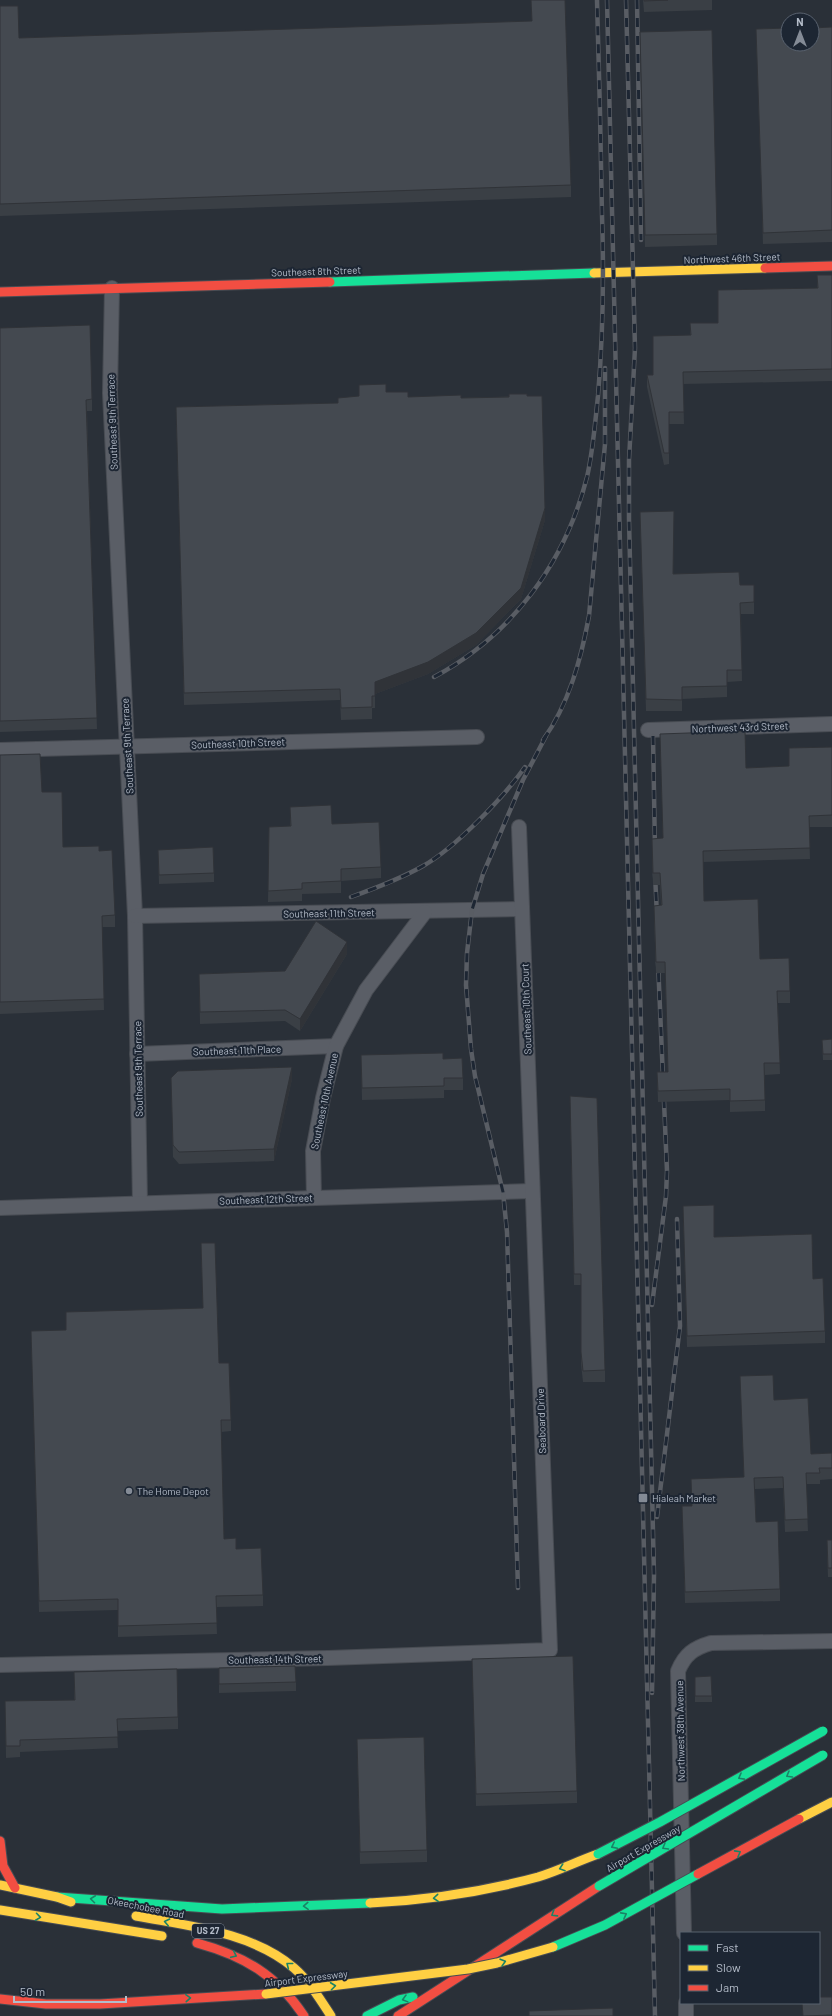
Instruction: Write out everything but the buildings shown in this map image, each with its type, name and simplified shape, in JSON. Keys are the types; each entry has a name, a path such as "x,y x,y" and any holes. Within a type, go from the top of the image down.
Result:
{"main road":[{"name":"Northwest 46th Street","path":"633,272 832,266"},
{"name":"Southeast 8th Street","path":"0,292 633,272"},
{"path":"57,1897 150,1906 222,1909 386,1902 442,1897 503,1886 547,1873 598,1854 660,1822 832,1726"},
{"name":"Airport Expressway","path":"398,2016 432,1992 599,1886 832,1750"},
{"name":"Airport Expressway","path":"189,2008 266,1994 468,1969 497,1963 549,1948 605,1925 832,1802"},
{"path":"0,1841 3,1866 15,1888"},
{"name":"Okeechobee Road","path":"0,1885 57,1897 83,1906 102,1910"},
{"path":"0,1910 170,1938"},
{"name":"Okeechobee Road","path":"124,1914 216,1932 247,1942 279,1957 304,1978 331,2016"},
{"name":"US 27","path":"190,1942 223,1950 259,1970 282,1987 304,2016"},
{"path":"366,2016 399,2000 432,1992"},
{"path":"0,1999 72,2005 266,1994"}],"street":[{"name":"Southeast 9th Terrace","path":"112,288 110,393 135,916 140,1204"},
{"name":"Northwest 43rd Street","path":"648,730 832,724"},
{"name":"Southeast 10th Street","path":"0,750 477,737"},
{"name":"Southeast 10th Court","path":"519,827 532,1191"},
{"name":"Southeast 11th Street","path":"135,916 425,912 522,909"},
{"name":"Southeast 10th Avenue","path":"314,1198 313,1151 323,1098 336,1046 366,990 425,912"},
{"name":"Southeast 11th Place","path":"138,1054 336,1046"},
{"name":"Southeast 12th Street","path":"0,1208 532,1191"},
{"name":"Seaboard Drive","path":"532,1191 550,1650"},
{"name":"Northwest 38th Avenue","path":"684,1932 678,1671 682,1663 687,1654 698,1647 711,1643 832,1641"},
{"name":"Southeast 14th Street","path":"0,1665 313,1658 550,1650"},
{"path":"686,2004 686,2016"}],"railway":[{"path":"434,677 462,660 488,640 511,618 532,594 565,539 577,509 587,477 598,396 603,306 603,238 597,0"},
{"path":"607,0 655,2016"},
{"path":"626,0 635,348 629,460 629,519 654,1575 652,1693"},
{"path":"637,0 641,240"},
{"path":"543,740 560,711 573,681 589,616 605,444 605,368"},
{"path":"518,1588 507,1232 503,1192 475,1076 471,1049 466,985 467,953 472,910 483,874 523,780 546,736"},
{"path":"653,736 655,850"},
{"path":"351,897 406,875 436,858 464,835 492,807 525,767"},
{"path":"655,874 657,916"},
{"path":"652,1305 666,1196 667,1171 658,962"},
{"path":"657,1517 680,1326 677,1219"}],"traffic: fast":[{"path":"330,282 594,273"},
{"path":"598,1854 660,1822 823,1731"},
{"path":"599,1886 823,1755"},
{"path":"553,1947 605,1925 698,1874"},
{"path":"57,1897 222,1909 370,1903"},
{"path":"367,2016 399,2000 413,1997"}],"traffic: slow":[{"path":"594,273 765,268"},
{"path":"799,1819 832,1802"},
{"path":"370,1903 413,1900 497,1887 546,1875 598,1854"},
{"path":"0,1885 57,1897 71,1902"},
{"path":"0,1910 162,1936"},
{"path":"136,1916 219,1932 259,1946 294,1968 314,1990 331,2016"},
{"path":"266,1994 468,1969 497,1963 553,1947"}],"traffic: jam":[{"path":"765,268 832,266"},
{"path":"0,292 330,282"},
{"path":"698,1874 799,1819"},
{"path":"0,1841 3,1866 15,1888"},
{"path":"398,2016 599,1886"},
{"path":"197,1943 230,1954 258,1969 271,1978 282,1989 304,2016"},
{"path":"0,1999 46,2004 100,2004 266,1994"}],"place":[{"name":"The Home Depot","path":"129,1491"},
{"name":"Hialeah Market","path":"643,1498"}]}
